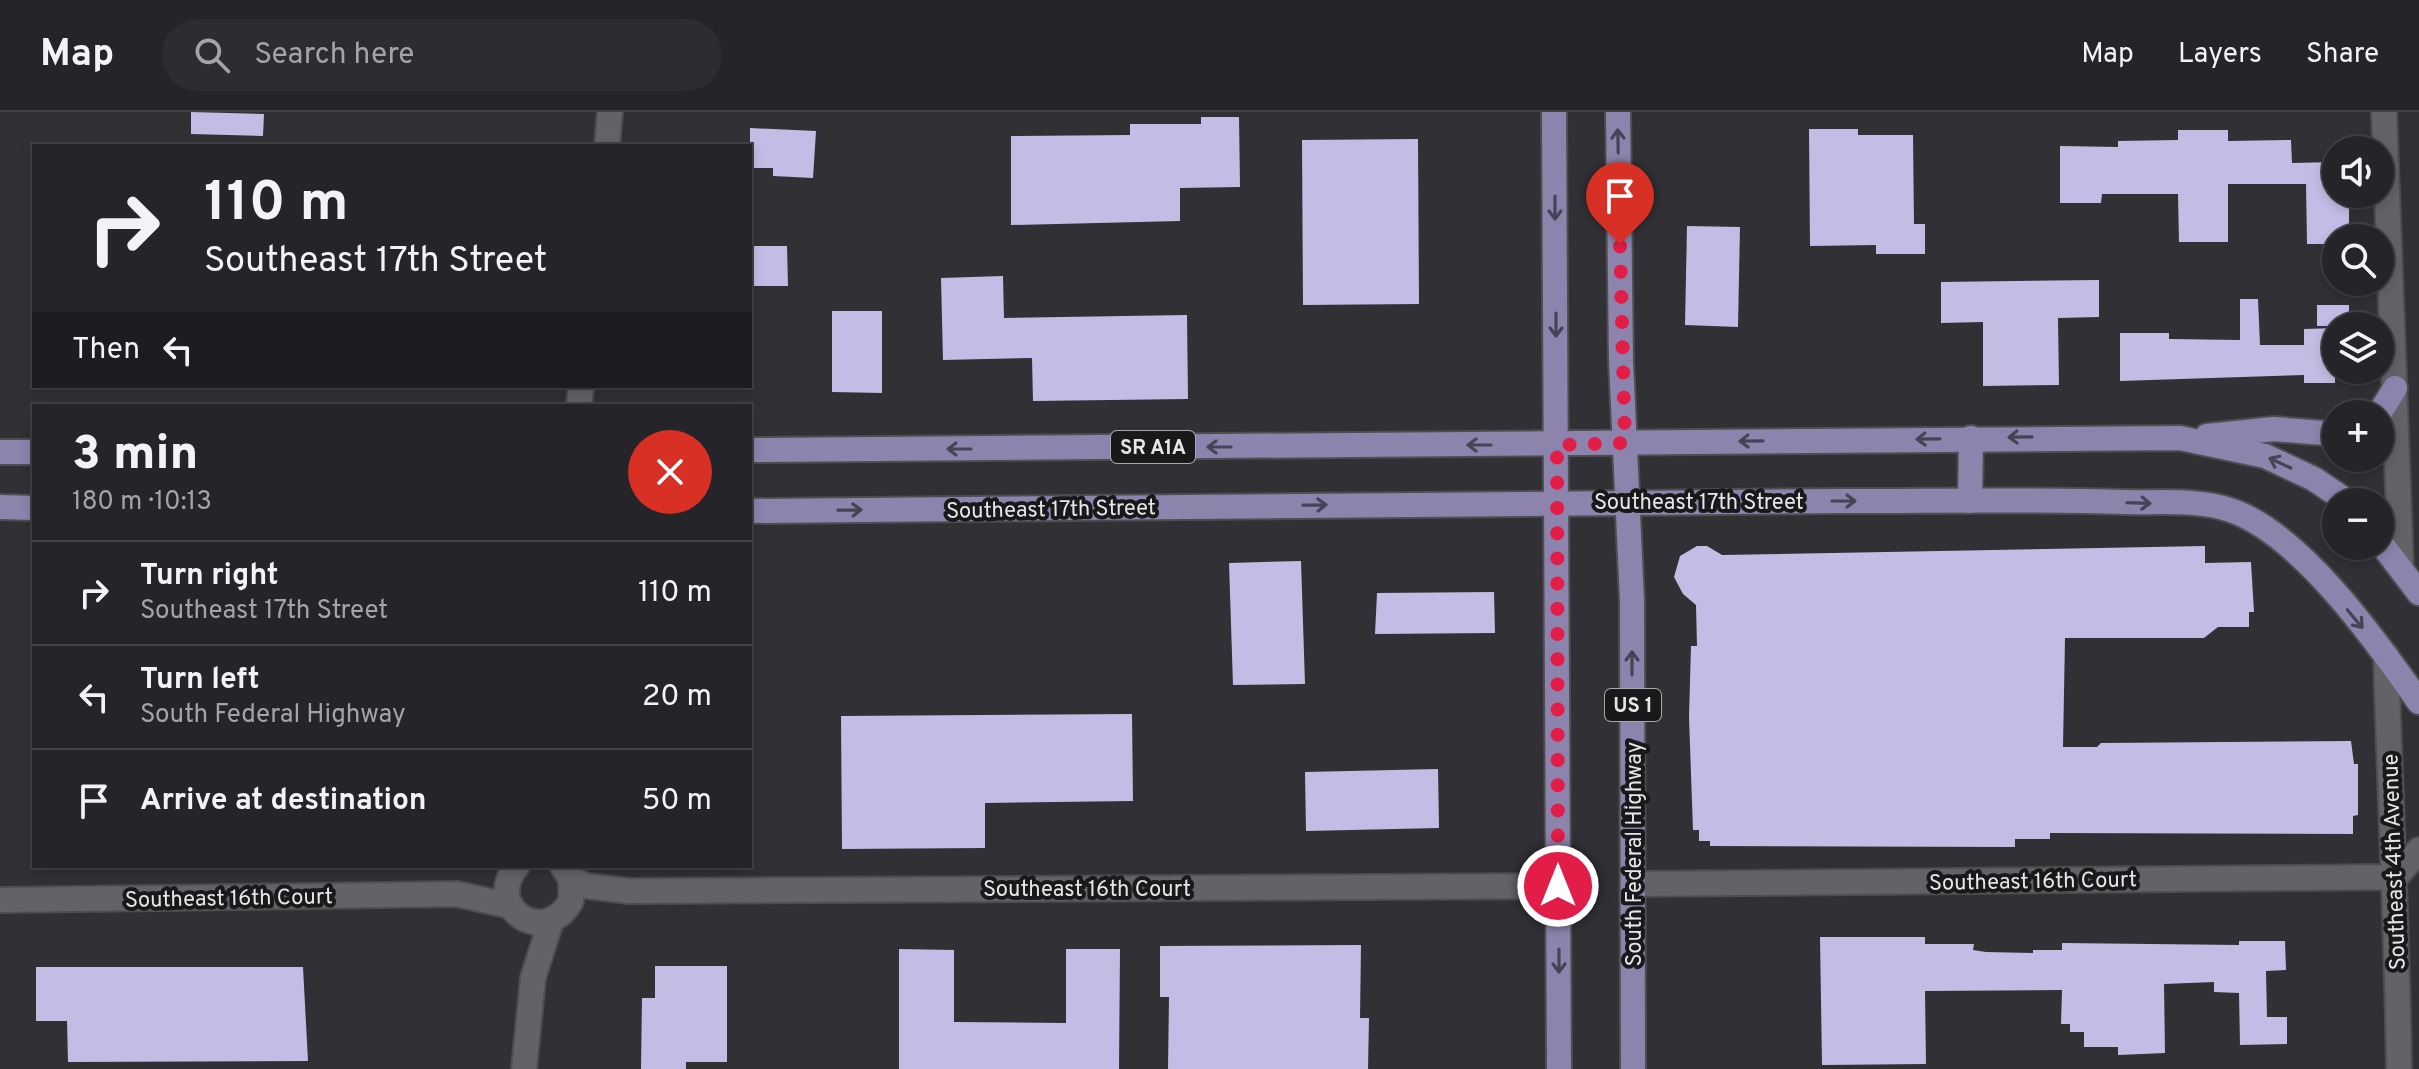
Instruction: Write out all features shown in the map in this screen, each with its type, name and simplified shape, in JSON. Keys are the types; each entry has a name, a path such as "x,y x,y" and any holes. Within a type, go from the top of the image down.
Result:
{"main road":[{"path":"1554,112 1559,1069"},
{"name":"South Federal Highway","path":"1618,112 1626,501 1632,601 1633,1069"},
{"path":"2388,400 2395,388"},
{"path":"1625,443 2180,438 2274,429 2322,433"},
{"path":"1970,501 1971,438"},
{"path":"2180,438 2265,456 2327,488"},
{"name":"SR A1A","path":"752,450 1625,443"},
{"path":"0,452 32,452"},
{"name":"Southeast 17th Street","path":"752,511 1626,501 2091,501 2197,505 2229,510 2270,530 2301,558 2386,655 2419,702"},
{"path":"0,507 32,508"},
{"path":"2394,560 2419,593"}],"street":[{"path":"607,144 610,112"},
{"path":"2384,112 2401,569"},
{"name":"Southeast 4th Avenue","path":"2386,655 2391,845 2396,877 2399,1069"},
{"path":"2396,877 2419,850"},
{"path":"513,872 506,894 517,912 533,978"},
{"name":"Southeast 16th Court","path":"457,894 513,872"},
{"path":"524,1069 533,978 560,914 574,890 567,872"},
{"name":"Southeast 16th Court","path":"567,872 616,891 1558,886"},
{"name":"Southeast 16th Court","path":"1634,884 2396,877"},
{"name":"Southeast 16th Court","path":"0,900 457,894 517,912 534,923 616,891"}],"building":[{"path":"191,112 264,114 263,136 191,134"},
{"path":"1201,117 1239,117 1240,187 1180,188 1180,221 1011,225 1011,136 1130,135 1130,124 1201,124"},
{"path":"750,128 816,131 813,178 773,176 773,168 752,168"},
{"path":"1809,129 1858,129 1858,135 1913,135 1914,224 1925,224 1925,254 1876,254 1876,245 1810,246"},
{"path":"2178,130 2228,130 2228,141 2291,140 2292,163 2322,162 2322,208 2349,208 2349,224 2322,224 2322,244 2307,244 2306,184 2228,184 2228,242 2179,242 2178,194 2102,194 2101,203 2060,203 2060,146 2118,147 2118,141 2178,140"},
{"path":"1418,139 1419,304 1303,305 1302,140"},
{"path":"1687,226 1740,227 1738,327 1685,325"},
{"path":"752,246 787,246 788,286 752,286"},
{"path":"1003,276 1004,318 1187,315 1188,399 1033,401 1032,358 943,360 941,278"},
{"path":"2099,280 2099,317 2058,318 2059,385 1983,386 1983,322 1941,323 1941,282"},
{"path":"2240,299 2258,299 2260,345 2304,345 2304,329 2322,328 2322,383 2304,383 2304,375 2120,381 2120,333 2169,333 2169,339 2240,340"},
{"path":"2317,305 2349,305 2349,312 2322,312 2322,326 2317,326"},
{"path":"832,311 882,311 882,393 832,392"},
{"path":"1697,546 1707,546 1722,555 2205,546 2205,563 2251,562 2254,612 2249,612 2249,627 2218,627 2204,638 2065,638 2063,747 2097,747 2101,743 2351,741 2354,764 2358,764 2358,815 2353,816 2353,834 2050,833 2050,839 2015,839 2015,847 1710,846 1710,841 1699,841 1699,830 1693,830 1689,717 1691,646 1697,646 1696,605 1683,594 1674,577 1680,556"},
{"path":"1301,561 1305,684 1233,685 1229,563"},
{"path":"1494,592 1495,633 1375,634 1377,593"},
{"path":"1132,714 1133,801 985,803 985,848 842,849 841,716"},
{"path":"1438,769 1439,828 1306,831 1305,772"},
{"path":"1820,937 1925,937 1925,944 1974,944 1973,950 1986,952 2033,953 2033,950 2062,950 2062,943 2239,945 2239,941 2285,941 2286,970 2266,971 2267,1017 2287,1017 2287,1044 2240,1045 2239,993 2214,992 2214,982 2164,984 2165,1053 2118,1055 2118,1047 2084,1047 2084,1032 2070,1032 2070,1024 2061,1024 2062,990 1925,991 1926,1064 1822,1065"},
{"path":"1361,945 1360,1018 1369,1018 1368,1069 1168,1069 1169,997 1160,997 1160,946"},
{"path":"899,949 954,950 954,1022 1066,1023 1066,949 1120,949 1119,1069 899,1069"},
{"path":"655,966 727,966 727,1062 686,1062 686,1069 641,1069 642,998 655,998"},
{"path":"36,967 303,967 308,1061 68,1062 67,1021 36,1021"}],"route":[{"path":"1558,886 1557,445 1625,443 1620,244"}]}
